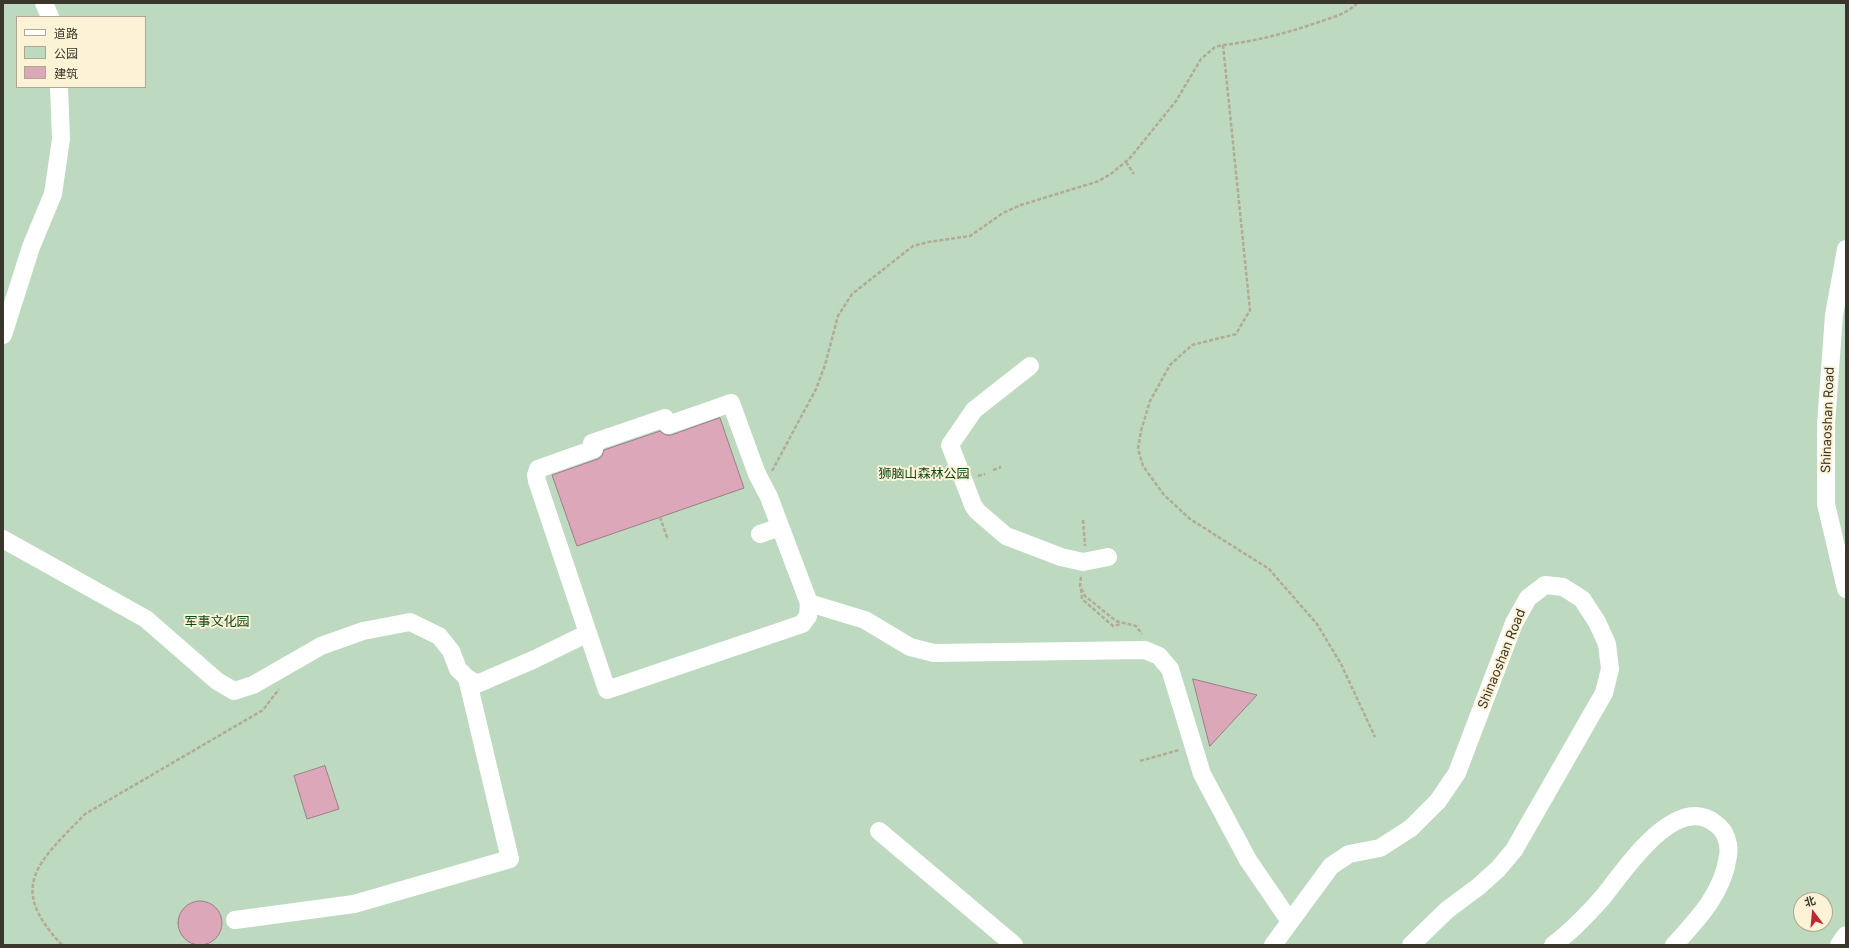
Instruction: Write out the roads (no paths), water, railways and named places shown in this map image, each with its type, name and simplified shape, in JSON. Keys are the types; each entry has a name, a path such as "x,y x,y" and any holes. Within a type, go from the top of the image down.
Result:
{"street":[{"path":"44,3 50,16"},
{"path":"51,16 55,3"},
{"path":"3,335 31,247 53,194 61,139 59,88"},
{"name":"Shinaoshan Road","path":"1846,249 1834,315 1826,424 1826,504 1846,589"},
{"path":"1030,366 974,410 950,445 970,499 977,511 1006,536 1061,557 1083,562 1108,557"},
{"path":"732,403 757,474 769,497 809,603 808,616 802,624 607,690 588,633 536,475 538,469 594,450 592,443 665,418 668,425 732,403"},
{"path":"760,534 780,527"},
{"path":"3,539 146,619 217,681 234,691 253,685 321,646 363,631 410,622 439,636 451,651 458,670 477,684 535,659 588,633"},
{"name":"Shinaoshan Road","path":"1273,945 1289,920 1330,866 1349,854 1380,848 1410,828 1438,801 1457,773 1514,623 1528,598 1545,585 1562,587 1582,599 1597,622 1607,644 1610,669 1604,693 1514,850 1498,869 1478,887 1447,910 1411,945"},
{"path":"809,603 865,620 910,647 934,653 1145,650 1159,656 1170,669 1202,774 1248,860 1289,920"},
{"path":"235,920 354,904 510,859 467,678"},
{"path":"1553,945 1581,921 1647,843 1663,829 1692,816 1703,818 1715,823 1724,830 1729,850 1727,866 1720,885 1710,902 1674,945"},
{"path":"879,831 1014,945"},
{"path":"1840,945 1846,935"}],"park label":[{"name":"狮脑山森林公园","path":"924,474"},
{"name":"军事文化园","path":"217,622"}]}
